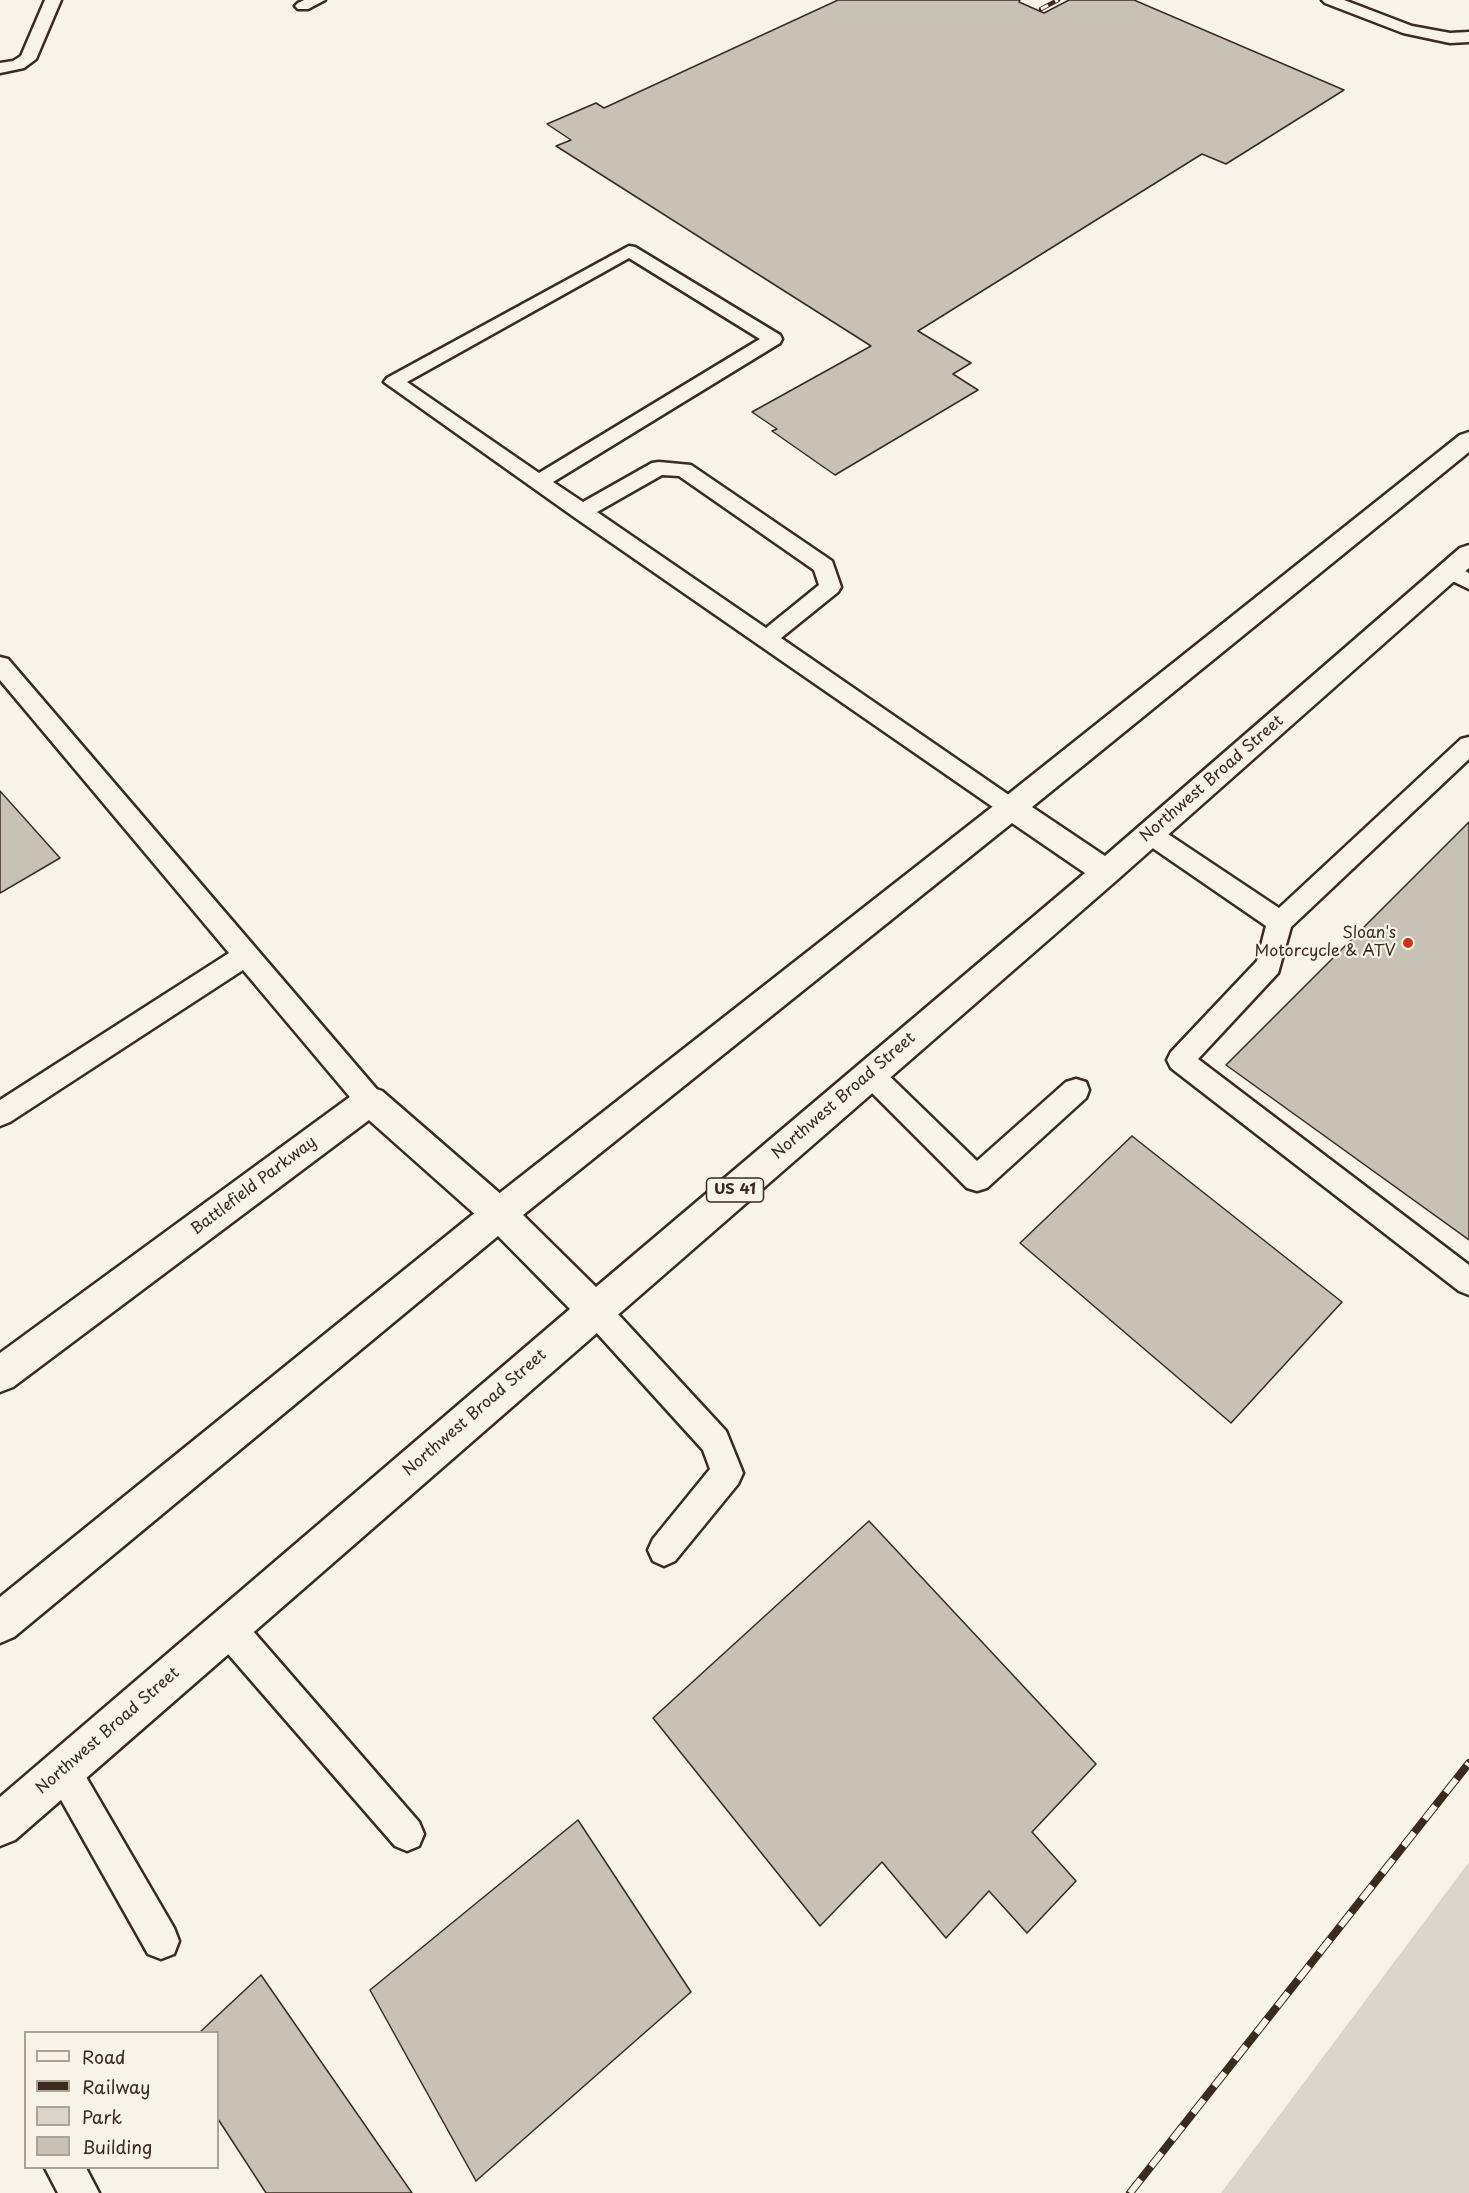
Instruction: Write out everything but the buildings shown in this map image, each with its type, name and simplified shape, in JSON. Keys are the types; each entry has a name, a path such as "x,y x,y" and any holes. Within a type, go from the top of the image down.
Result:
{"main road":[{"path":"0,1623 499,1214 1011,808 1469,440"},
{"name":"Northwest Broad Street","path":"0,1825 595,1310 1462,569"},
{"path":"1011,808 1106,872"},
{"path":"370,1101 499,1214 595,1310"},
{"name":"Battlefield Parkway","path":"0,1375 370,1101"}],"lane":[{"path":"0,68 18,65 28,59 53,0"},
{"path":"1341,2 1408,30 1450,38 1469,37"},
{"path":"539,482 773,339 629,251 394,382 1011,808"},
{"path":"581,512 659,468 684,470 824,566 830,587 766,639"},
{"path":"0,664 370,1101"},
{"path":"1469,745 1280,921 1269,966 1180,1060 1469,1281"},
{"path":"1150,834 1280,921"},
{"path":"0,1114 246,955"},
{"path":"870,1074 977,1179 1076,1090"},
{"path":"595,1310 715,1441 726,1473 664,1550"},
{"path":"227,1627 407,1834"},
{"path":"63,1770 161,1941"},
{"path":"65,2169 80,2193"}],"green space":[{"path":"1469,1862 1469,2193 1221,2193"}],"railway":[{"path":"1041,9 1058,0"},
{"path":"1130,2193 1469,1763"}],"place":[{"name":"Sloan's Motorcycle & ATV","path":"1408,943"}]}
